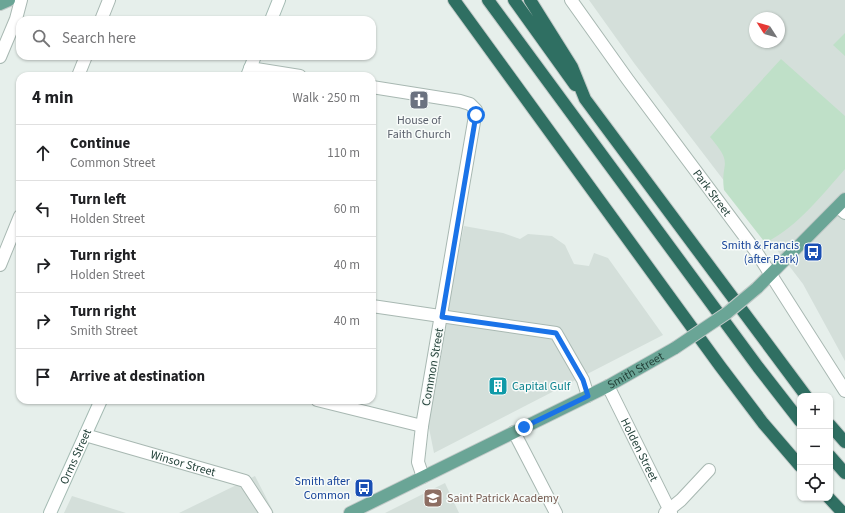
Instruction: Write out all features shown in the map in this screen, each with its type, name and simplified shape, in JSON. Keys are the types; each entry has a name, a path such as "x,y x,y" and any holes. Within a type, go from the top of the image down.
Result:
{"highway":[{"path":"445,0 496,60"},
{"path":"454,0 496,60 720,366 763,423 799,465"},
{"path":"488,0 758,367 797,417"},
{"path":"514,0 804,393"},
{"path":"530,0 572,67 585,98"},
{"path":"833,428 845,442"},
{"path":"833,459 845,473"},
{"path":"832,501 843,513"}],"main road":[{"path":"0,4 9,0"},
{"name":"Smith Street","path":"350,513 608,386 676,348 721,318 757,288 843,207"}],"street":[{"path":"17,16 21,0"},
{"path":"103,16 109,0"},
{"path":"273,16 279,0"},
{"name":"Park Street","path":"571,0 771,275 845,391"},
{"path":"0,57 16,19"},
{"path":"80,72 84,60"},
{"path":"248,72 254,60"},
{"name":"Common Street","path":"376,89 460,101 470,104 476,110 442,317 422,426 418,462 423,477"},
{"path":"0,265 16,226"},
{"path":"376,307 556,333 583,380 588,396"},
{"name":"Holden Street","path":"608,386 668,512"},
{"name":"Orms Street","path":"50,513 99,404"},
{"path":"333,404 422,426"},
{"path":"514,432 556,513"},
{"name":"Winsor Street","path":"85,435 245,481 266,513"},
{"path":"668,512 709,470"}],"shaded area":[{"path":"589,0 845,0 845,361 803,284 634,63"},
{"path":"464,226 503,233 520,239 528,234 552,236 565,245 574,264 589,266 594,253 608,258 663,335 434,453 428,423 447,308"},
{"path":"255,476 274,513 179,513"},
{"name":"Saint Patrick Academy","path":"445,483 459,513 385,513"},
{"path":"72,496 126,513 64,513"}],"green space":[{"path":"845,33 845,56 833,45"},
{"path":"781,59 845,116 845,169 799,219 789,228 767,242 763,240 724,190 724,159 718,146 710,137"}],"place":[{"name":"House of Faith Church","path":"419,100"},
{"name":"Smith & Francis (after Park)","path":"813,252"},
{"name":"Capital Gulf","path":"498,386"},
{"name":"Smith after Common","path":"364,488"},
{"name":"Saint Patrick Academy","path":"433,498"}],"route":[{"path":"476,115 442,317 556,333 583,380 588,396 524,427"}]}
